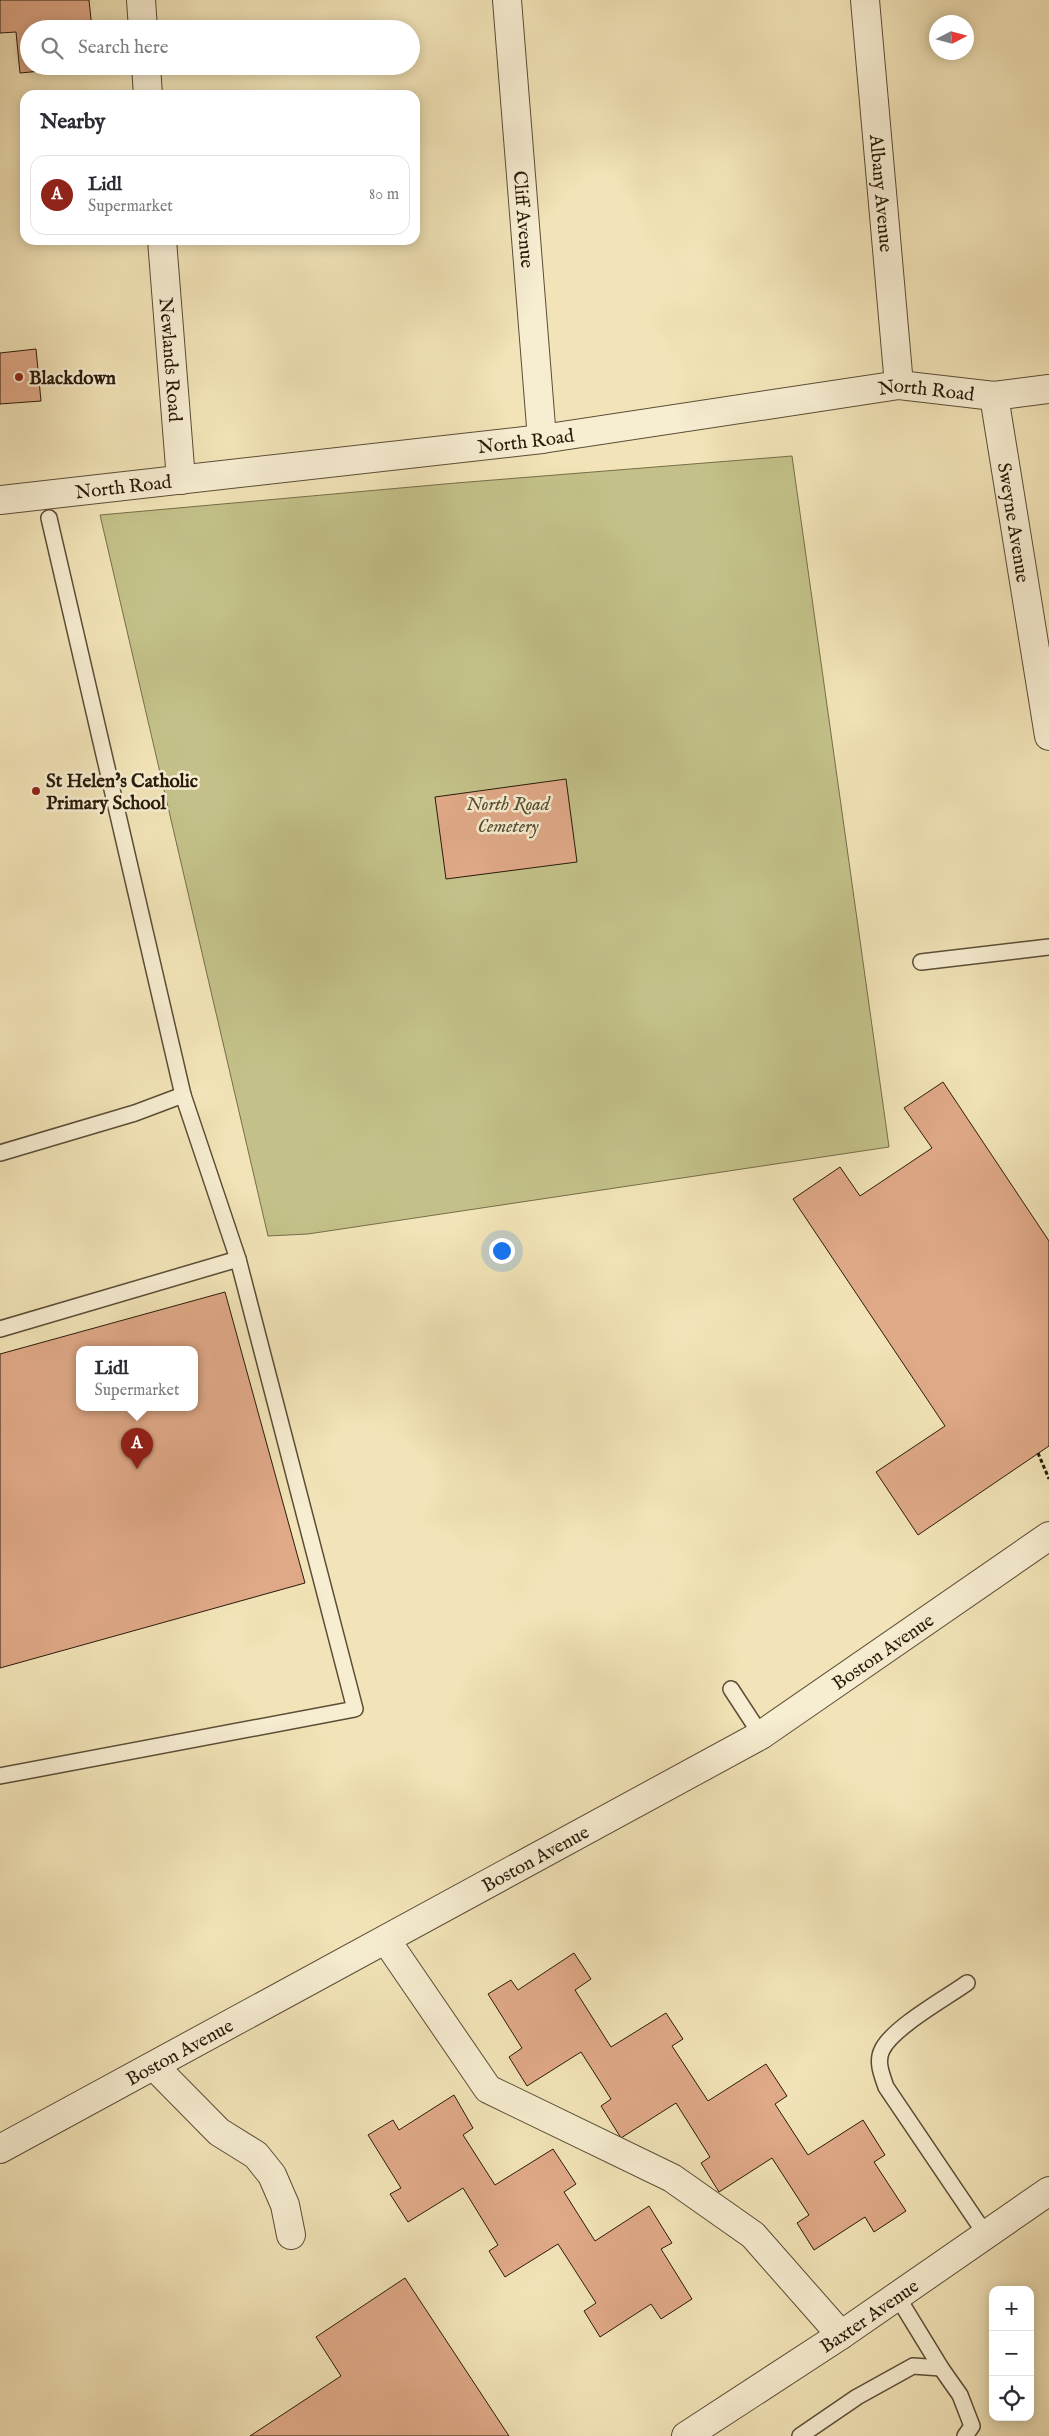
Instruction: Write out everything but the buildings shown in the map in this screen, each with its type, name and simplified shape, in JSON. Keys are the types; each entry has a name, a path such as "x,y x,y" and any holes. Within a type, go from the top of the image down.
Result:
{"street":[{"path":"141,0 142,20"},
{"name":"Cliff Avenue","path":"507,0 542,439"},
{"name":"Albany Avenue","path":"865,0 899,385"},
{"path":"147,75 148,90"},
{"name":"Newlands Road","path":"162,245 181,480"},
{"name":"North Road","path":"0,500 542,439 899,385 994,396 1049,389"},
{"name":"Sweyne Avenue","path":"994,396 1049,736"},
{"name":"Boston Avenue","path":"0,2149 761,1735 1049,1536"},
{"path":"386,1940 488,2089 672,2178 753,2235 842,2335"},
{"path":"154,2066 219,2132 256,2154 272,2175 285,2205 291,2235"},
{"name":"Baxter Avenue","path":"686,2436 842,2335 1049,2191"}],"lane":[{"path":"0,1776 355,1709 238,1258 183,1095 49,518"},
{"path":"921,962 1049,947"},
{"path":"0,1153 135,1113 183,1095"},
{"path":"0,1329 238,1258"},
{"path":"730,1689 761,1735"},
{"path":"967,1983 893,2035 882,2050 879,2066 886,2087 986,2235"},
{"path":"897,2296 941,2368 960,2395 972,2426 965,2436"},
{"path":"800,2436 857,2397 913,2366 941,2368"}],"path":[{"path":"1038,1453 1049,1479"}],"green space":[{"name":"North Road Cemetery","path":"792,456 889,1147 308,1234 268,1236 100,515 456,483"}],"place":[{"name":"Blackdown","path":"19,377"},
{"name":"St Helen's Catholic Primary School","path":"36,791"},
{"name":"Lidl","path":"137,1469"}]}
